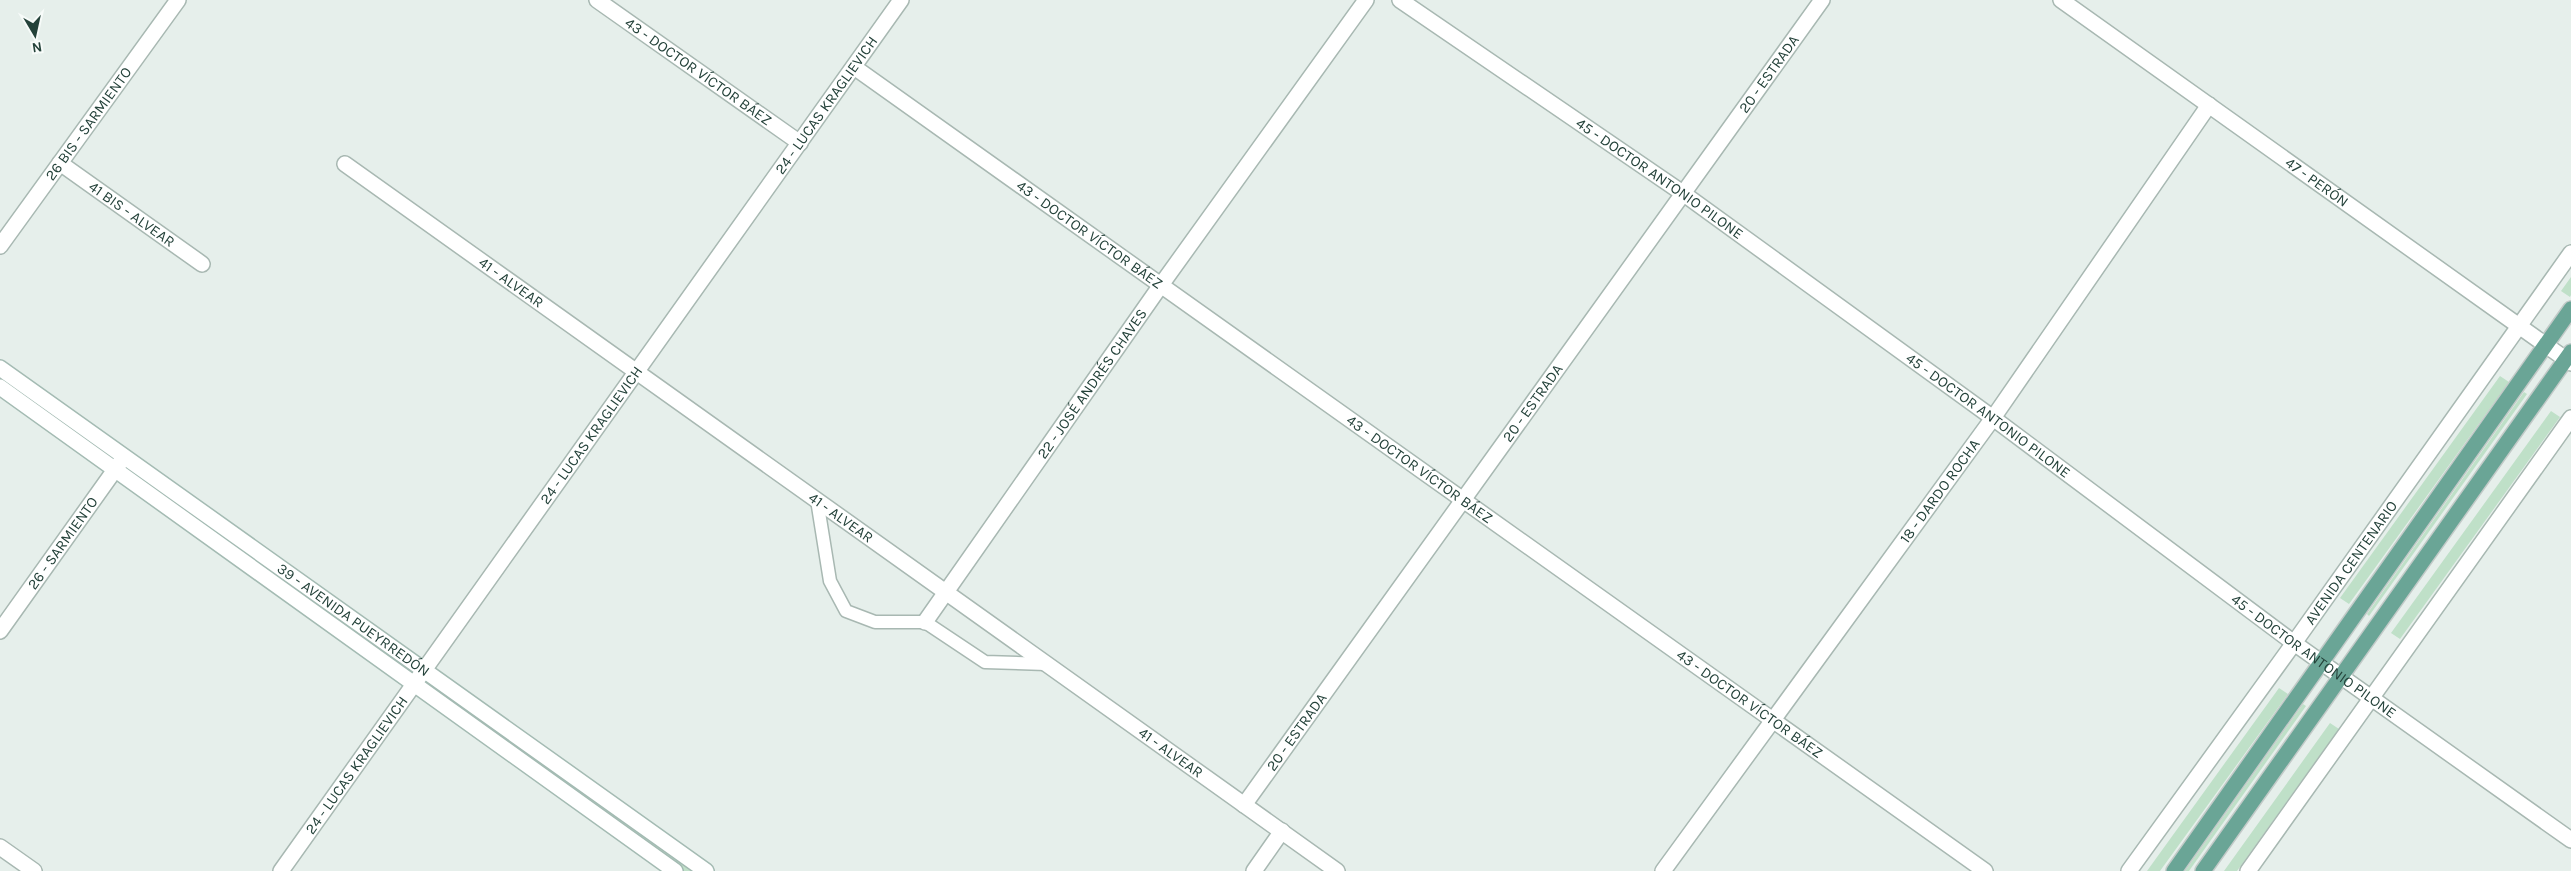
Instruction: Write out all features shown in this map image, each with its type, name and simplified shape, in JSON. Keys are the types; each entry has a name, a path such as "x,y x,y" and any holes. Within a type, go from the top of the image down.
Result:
{"main road":[{"path":"2174,871 2571,309"},
{"path":"2203,871 2569,358"}],"street":[{"name":"26 BIS - SARMIENTO","path":"0,246 178,0"},
{"name":"43 - DOCTOR VÍCTOR BÁEZ","path":"597,0 800,143"},
{"name":"24 - LUCAS KRAGLIEVICH","path":"281,871 901,0"},
{"name":"22 - JOSÉ ANDRÉS CHAVES","path":"926,622 1161,285 1366,0"},
{"name":"45 - DOCTOR ANTONIO PILONE","path":"1400,0 1684,194 1993,418 2294,643 2571,840"},
{"name":"20 - ESTRADA","path":"1244,805 1822,0"},
{"name":"47 - PERÓN","path":"2061,0 2545,345 2569,358"},
{"name":"43 - DOCTOR VÍCTOR BÁEZ","path":"854,66 1986,871"},
{"name":"18 - DARDO ROCHA","path":"1664,871 1775,721 1993,418 2209,105"},
{"name":"41 BIS - ALVEAR","path":"60,164 202,264"},
{"name":"41 - ALVEAR","path":"345,164 1337,871"},
{"name":"AVENIDA CENTENARIO","path":"2128,871 2294,643 2571,253"},
{"name":"39 - AVENIDA PUEYRREDÓN","path":"0,368 120,463 414,685 675,871"},
{"name":"39 - AVENIDA PUEYRREDÓN","path":"0,387 120,463 424,670 706,871"},
{"path":"2248,871 2571,418"},
{"name":"26 - SARMIENTO","path":"0,631 120,463"},
{"path":"1254,871 1282,831"},
{"path":"0,847 34,871"}],"lane":[{"path":"817,500 830,580 846,611 875,622 926,622 985,662 1046,664"}],"green space":[{"path":"2571,277 2571,295 2570,297 2561,291"},
{"path":"2500,376 2509,382 2349,604 2340,598"},
{"path":"2524,392 2527,394 2369,616 2367,614"},
{"path":"2551,411 2560,417 2400,639 2391,633"},
{"path":"150,483 393,657 390,662 146,487"},
{"path":"2279,688 2288,694 2160,871 2147,871"},
{"path":"2303,704 2306,706 2189,871 2185,871"},
{"path":"470,711 693,871 683,871 466,716"},
{"path":"2330,723 2339,729 2237,871 2224,871"}]}
